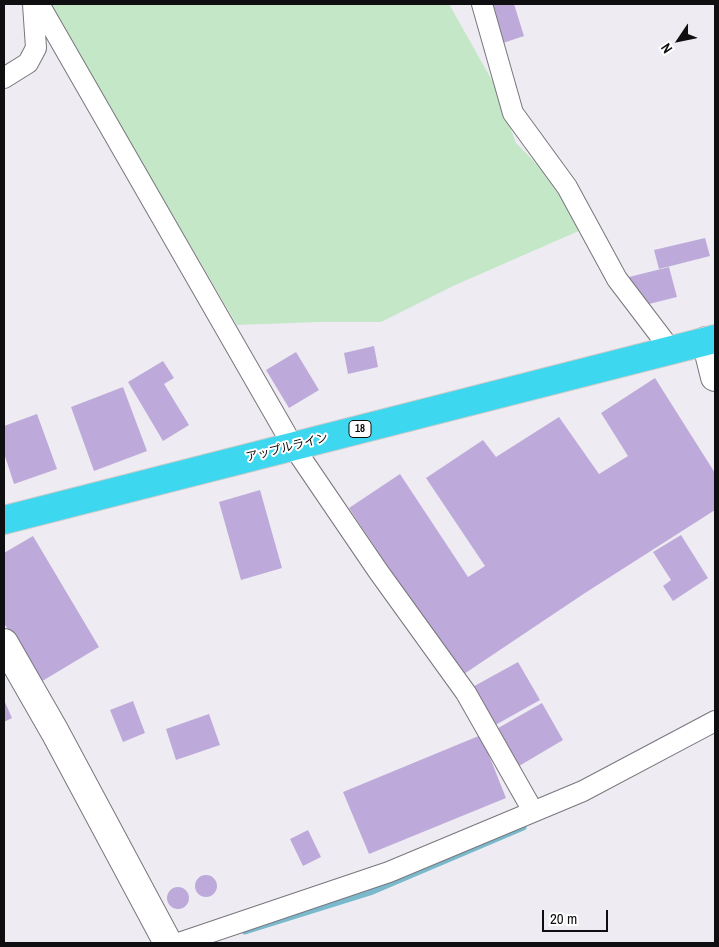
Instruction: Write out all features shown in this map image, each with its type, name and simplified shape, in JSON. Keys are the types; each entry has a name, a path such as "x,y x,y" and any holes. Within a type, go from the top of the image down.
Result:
{"highway":[{"name":"アップルライン","path":"4,520 711,340"}],"street":[{"path":"4,78 28,63 36,48 33,4"},
{"path":"39,4 293,446 378,571 466,693 533,811"},
{"path":"482,4 513,113 567,188 617,279 671,350"},
{"path":"711,340 715,377"},
{"path":"4,643 55,732 168,943"},
{"path":"179,943 389,872 583,791 715,721"}],"green space":[{"path":"49,4 449,4 494,84 516,143 561,189 581,230 453,286 381,322 237,325"}],"building":[{"path":"491,4 514,4 524,36 503,43"},
{"path":"705,238 710,256 659,269 654,250"},
{"path":"669,267 677,297 645,305 625,278"},
{"path":"374,346 378,367 348,374 344,353"},
{"path":"296,352 319,390 289,408 266,370"},
{"path":"163,361 174,378 164,384 189,425 163,441 128,382"},
{"path":"655,378 715,473 715,510 585,593 461,676 349,508 400,474 468,577 485,566 426,478 483,440 496,457 559,417 599,474 628,456 601,413"},
{"path":"123,387 147,451 94,471 71,407"},
{"path":"37,414 57,469 14,484 4,453 4,426"},
{"path":"260,490 282,568 241,580 219,502"},
{"path":"681,535 708,578 673,601 663,586 671,580 653,552"},
{"path":"33,536 99,647 39,683 4,623 4,553"},
{"path":"518,662 540,700 490,728 469,689"},
{"path":"4,700 12,718 4,722"},
{"path":"133,701 145,733 123,742 110,710"},
{"path":"542,703 563,740 514,769 493,731"},
{"path":"209,714 220,745 176,760 166,729"},
{"path":"481,735 506,798 369,854 343,792"},
{"path":"308,830 321,857 303,866 290,839"},
{"path":"206,875 214,878 217,886 214,894 206,897 198,894 195,886 198,878"},
{"path":"178,887 186,890 189,898 186,906 178,909 170,906 167,898 170,890"}],"waterway":[{"path":"245,931 370,892 523,827"}]}
